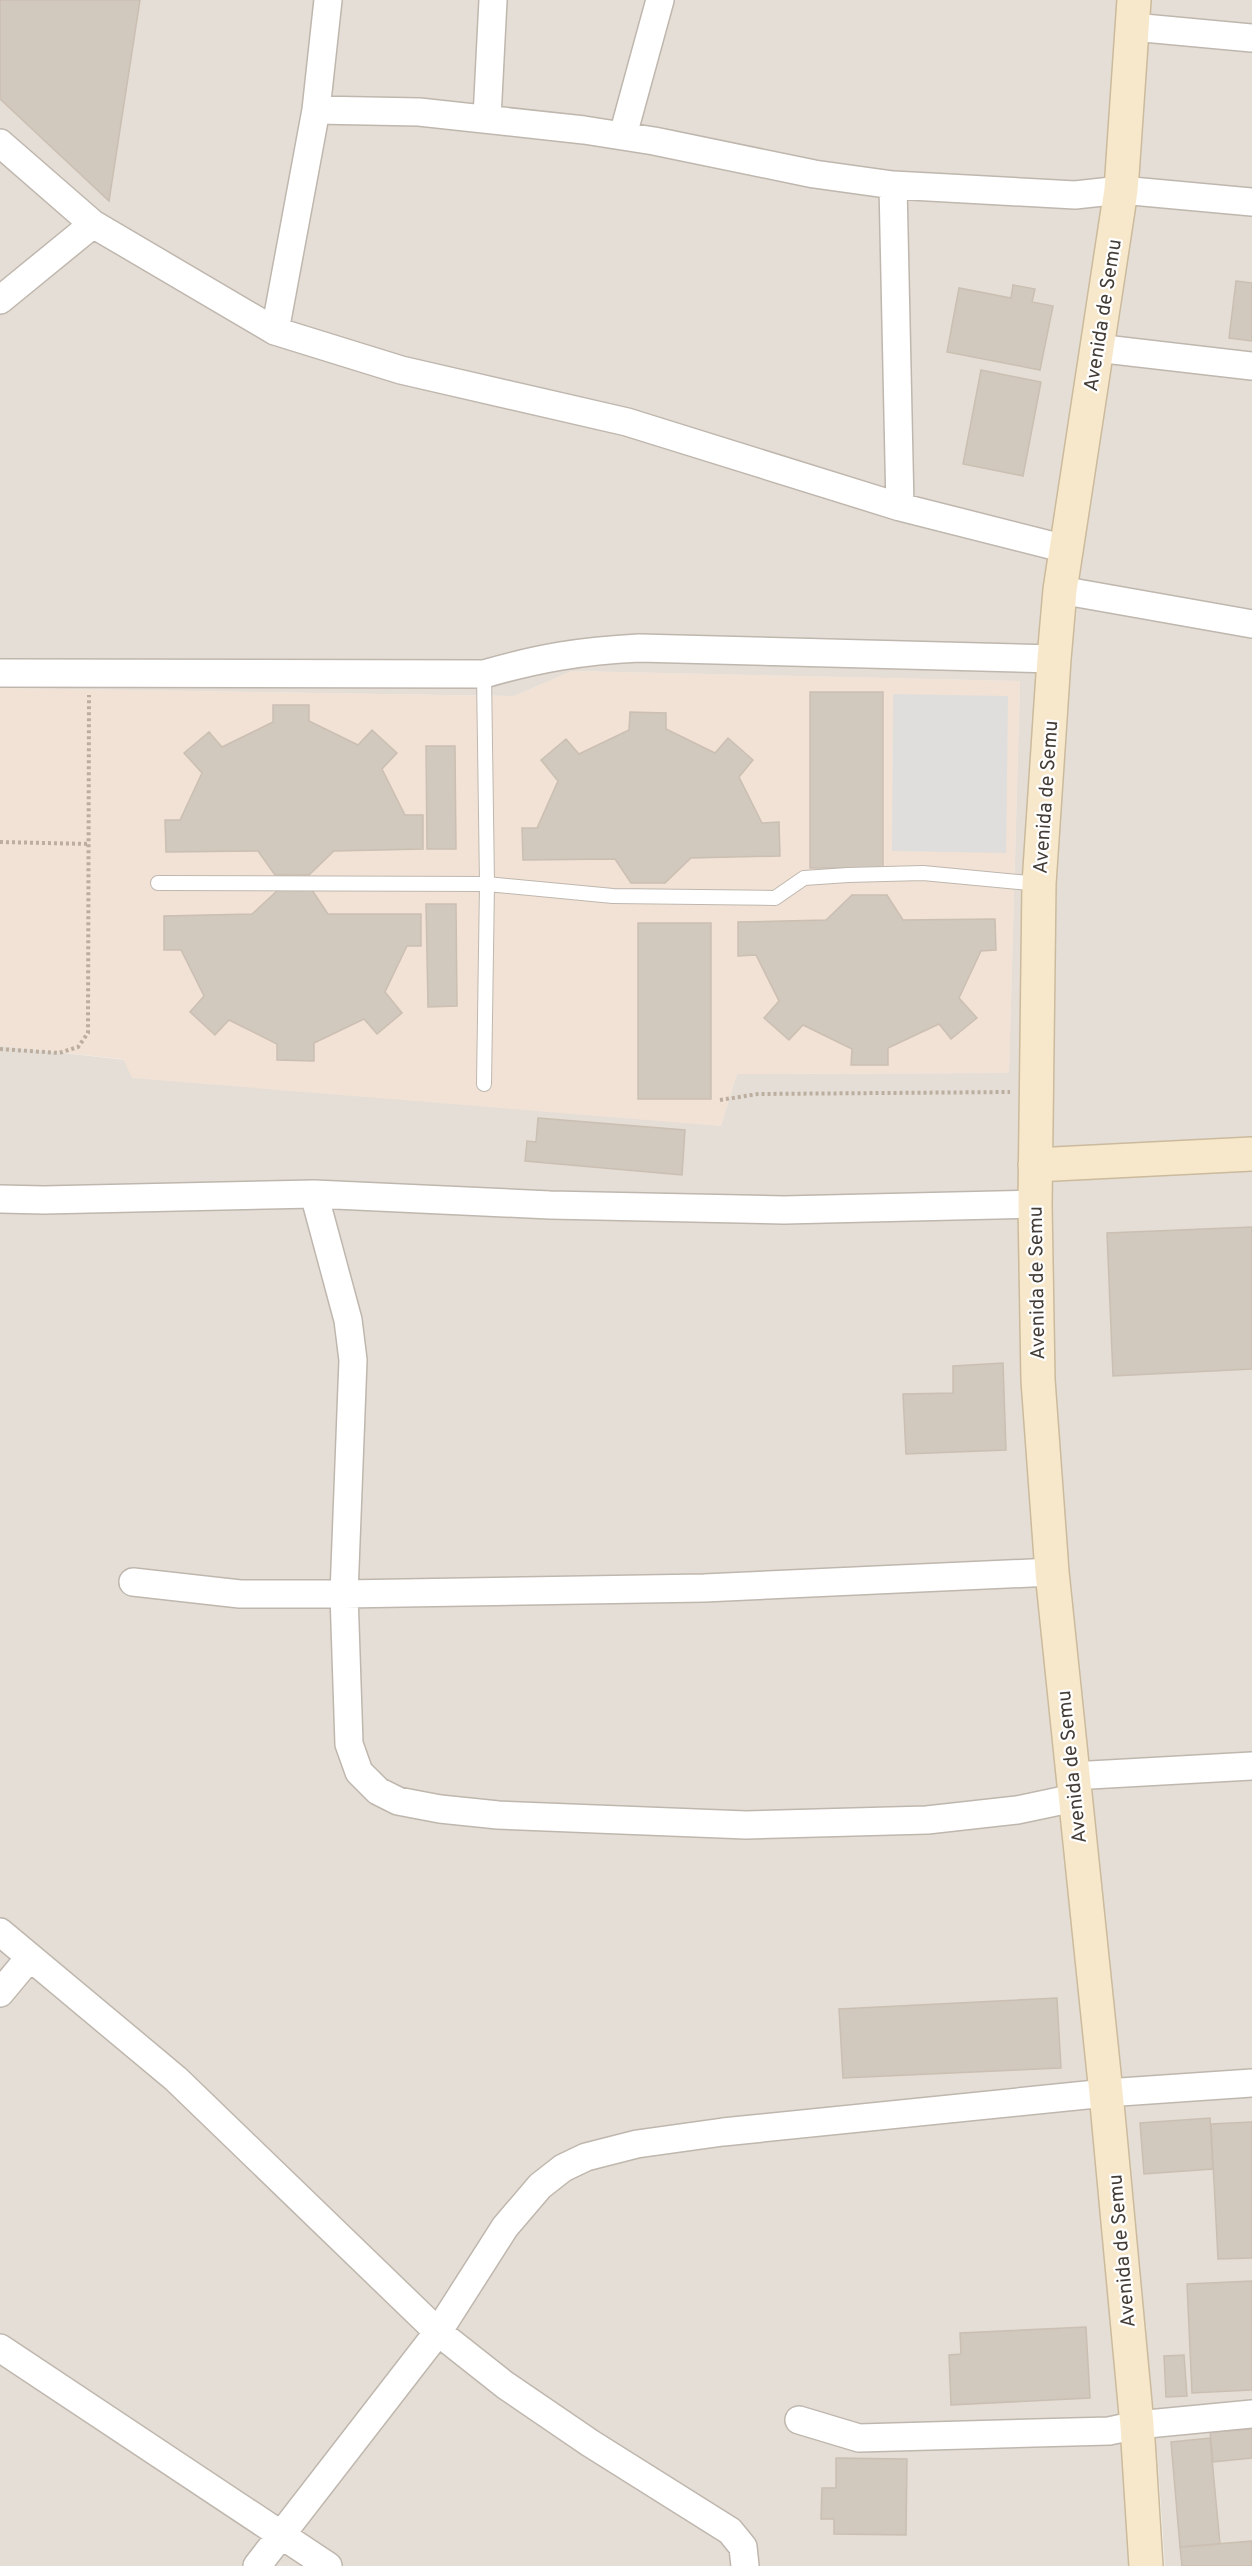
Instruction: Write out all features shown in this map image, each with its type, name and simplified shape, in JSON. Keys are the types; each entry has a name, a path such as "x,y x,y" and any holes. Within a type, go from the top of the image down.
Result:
{"main road":[{"name":"Avenida de Semu","path":"1134,13 1121,190 1060,590 1054,659 1039,884 1035,1204 1038,1380 1052,1572 1106,2093 1137,2425 1146,2566"},
{"path":"1035,1165 1252,1154"}],"street":[{"path":"275,331 316,110 328,0"},
{"path":"487,118 493,0"},
{"path":"623,135 660,0"},
{"path":"1134,13 1252,38"},
{"path":"316,110 419,112 623,135 814,174 893,185 1075,195 1121,190 1252,202"},
{"path":"0,143 93,224 275,331 401,370 627,422 900,507 1066,549"},
{"path":"893,185 900,507"},
{"path":"0,300 93,224"},
{"path":"1096,348 1252,366"},
{"path":"1060,590 1252,624"},
{"path":"0,673 484,674 579,651 639,648 1054,659"},
{"path":"314,1194 348,1320 352,1360 344,1594 349,1744 358,1772 378,1791 398,1801 440,1809 498,1815 746,1825 927,1820 1017,1810 1073,1787 1252,1766"},
{"path":"0,1199 56,1200 314,1194 550,1205 784,1210 1035,1204"},
{"path":"133,1582 240,1594 344,1594 704,1588 1052,1572"},
{"path":"0,1932 176,2079 438,2332 505,2385 590,2443 730,2531 742,2547 745,2566"},
{"path":"0,1993 30,1957"},
{"path":"257,2566 438,2332 505,2227 533,2194 563,2168 586,2157 637,2144 723,2132 1106,2093 1252,2083"},
{"path":"0,2348 328,2566"},
{"path":"799,2421 859,2438 1109,2431 1137,2425 1252,2414"}],"lane":[{"path":"484,674 487,884 484,1084"},
{"path":"158,883 487,884 613,896 763,898 775,898 804,879 848,875 923,873 1039,884"}],"path":[{"path":"0,1049 58,1053 78,1047 87,1033 90,844 89,674"},
{"path":"0,842 90,844"},
{"path":"720,1100 758,1094 894,1091 1035,1092"}],"shaded area":[{"path":"0,0 1252,0 1252,2566 1165,2566 1157,2451 1162,2566 0,2566 0,1046 721,1126 737,1074 1009,1073 1020,681 572,671 514,696 0,688"},
{"path":"572,671 1020,681 1009,1073 737,1074 721,1126 132,1078 123,1059 0,1046 0,688 514,696"},
{"path":"893,694 1008,696 1006,853 892,851"}],"building":[{"path":"0,0 140,0 109,201 0,99"},
{"path":"1236,281 1252,283 1252,341 1229,338"},
{"path":"1013,285 1035,289 1032,302 1053,306 1040,370 947,352 959,288 1011,298"},
{"path":"981,370 1041,382 1023,476 963,464"},
{"path":"810,692 883,692 883,868 810,868"},
{"path":"273,705 309,705 309,721 358,745 372,730 397,753 382,769 405,815 423,815 423,849 334,851 309,875 275,875 258,851 166,852 165,820 180,820 202,773 184,753 209,732 222,747 273,722"},
{"path":"630,712 666,713 666,729 715,753 728,738 753,760 739,777 762,823 779,822 780,856 691,858 665,883 631,883 615,859 523,860 522,828 537,828 558,781 541,760 566,739 579,754 629,730"},
{"path":"426,746 455,746 456,849 427,849"},
{"path":"278,890 312,890 328,914 421,914 421,946 407,946 385,992 402,1013 377,1034 364,1019 314,1043 314,1061 277,1060 277,1044 229,1020 215,1035 190,1012 204,996 181,950 164,950 164,916 252,914"},
{"path":"852,895 887,895 903,920 995,919 996,950 981,951 959,998 977,1018 951,1039 939,1024 888,1048 888,1065 851,1065 852,1049 803,1025 789,1040 764,1018 779,1001 756,955 738,956 738,922 826,920"},
{"path":"426,904 456,904 457,1006 428,1007"},
{"path":"638,923 711,923 711,1099 638,1099"},
{"path":"538,1118 685,1130 682,1175 525,1161 527,1141 536,1142"},
{"path":"1252,1227 1252,1369 1113,1376 1107,1233"},
{"path":"1003,1363 1006,1450 906,1454 903,1394 953,1393 953,1366"},
{"path":"1057,1998 1061,2068 843,2078 839,2009"},
{"path":"1210,2118 1213,2169 1144,2174 1140,2123"},
{"path":"1252,2122 1252,2258 1218,2259 1211,2124"},
{"path":"1252,2281 1252,2390 1192,2393 1187,2284"},
{"path":"1086,2327 1090,2398 951,2405 949,2355 961,2354 960,2333"},
{"path":"1184,2355 1187,2396 1166,2397 1164,2356"},
{"path":"1252,2429 1252,2458 1213,2462 1210,2432"},
{"path":"1210,2438 1220,2544 1180,2547 1171,2442"},
{"path":"836,2458 907,2459 906,2535 834,2534 834,2519 821,2519 822,2488 836,2488"},
{"path":"1252,2541 1252,2566 1182,2566 1180,2547"}]}
